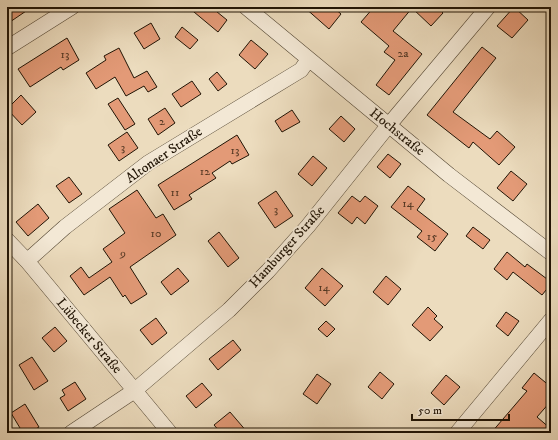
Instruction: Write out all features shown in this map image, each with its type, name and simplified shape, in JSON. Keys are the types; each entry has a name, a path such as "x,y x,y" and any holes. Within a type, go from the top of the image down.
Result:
{"street":[{"path":"7,48 72,7"},
{"name":"Hochstraße","path":"246,7 388,126 551,253"},
{"name":"Hamburger Straße","path":"71,433 134,391 229,310 268,271 308,226 388,126 488,7"},
{"name":"Altonaer Straße","path":"27,261 65,227 148,163 301,70 308,60"},
{"name":"Lübecker Straße","path":"7,240 27,261 170,433"},
{"path":"457,433 551,320"}],"building":[{"path":"7,7 32,7 7,24"},
{"path":"188,7 211,7 227,20 218,32"},
{"path":"304,7 333,7 341,14 329,29"},
{"path":"374,7 437,7 443,13 431,26 412,8 393,31 422,54 389,95 376,85 395,60 384,52 389,46 361,22"},
{"path":"514,7 528,20 512,38 497,26"},
{"path":"151,23 160,39 144,49 134,33"},
{"path":"182,27 198,40 190,49 175,37"},
{"path":"67,38 79,60 63,70 61,67 30,87 18,69"},
{"path":"251,40 268,54 255,69 239,55"},
{"path":"482,47 496,58 453,112 490,139 497,131 515,147 499,165 473,142 469,148 427,115"},
{"path":"119,48 134,78 147,71 157,87 148,92 144,86 126,96 115,77 96,89 86,73 106,60 104,56"},
{"path":"217,72 227,84 218,91 209,79"},
{"path":"192,81 201,94 181,107 172,94"},
{"path":"21,95 36,112 22,125 7,109"},
{"path":"118,98 135,124 125,130 108,104"},
{"path":"165,108 175,123 158,135 148,119"},
{"path":"292,110 300,122 282,132 275,121"},
{"path":"341,116 355,129 344,142 329,129"},
{"path":"127,132 138,148 119,161 108,145"},
{"path":"237,135 249,155 232,164 230,161 212,173 216,178 189,195 192,199 174,210 158,185"},
{"path":"388,154 401,164 390,178 377,167"},
{"path":"313,156 327,168 312,186 298,174"},
{"path":"511,171 527,184 513,201 497,188"},
{"path":"69,177 82,194 69,203 56,186"},
{"path":"408,186 425,199 417,210 448,234 435,251 417,237 422,231 391,207"},
{"path":"137,190 156,218 163,214 176,235 130,267 147,294 131,304 125,295 123,297 110,277 84,295 70,276 81,267 89,278 112,262 103,249 125,233 109,209"},
{"path":"276,191 293,216 275,228 258,203"},
{"path":"352,196 360,202 365,196 378,206 365,224 357,217 352,224 338,213"},
{"path":"38,204 49,218 28,236 16,222"},
{"path":"473,227 490,240 483,249 466,236"},
{"path":"219,232 239,258 228,267 208,241"},
{"path":"507,252 525,267 527,264 551,282 542,295 513,272 507,280 494,269"},
{"path":"178,268 189,281 171,295 161,282"},
{"path":"322,268 343,286 325,306 305,288"},
{"path":"386,276 401,289 388,305 373,292"},
{"path":"428,307 437,316 434,319 443,327 430,341 412,325"},
{"path":"506,312 519,321 508,336 496,326"},
{"path":"156,318 167,333 152,345 140,330"},
{"path":"326,321 335,329 327,337 318,329"},
{"path":"55,327 67,341 54,352 42,338"},
{"path":"233,340 241,350 218,370 209,359"},
{"path":"32,357 48,381 34,390 19,365"},
{"path":"380,372 394,384 382,399 368,387"},
{"path":"534,373 551,387 551,401 537,417 551,429 551,433 491,433 527,391 522,388"},
{"path":"317,374 331,384 317,404 303,394"},
{"path":"446,375 460,387 444,405 431,393"},
{"path":"75,382 86,399 68,411 60,398 65,395 62,390"},
{"path":"202,383 212,395 196,408 186,396"},
{"path":"25,404 39,427 29,433 23,433 11,413"},
{"path":"230,412 248,433 221,433 214,425"}]}
